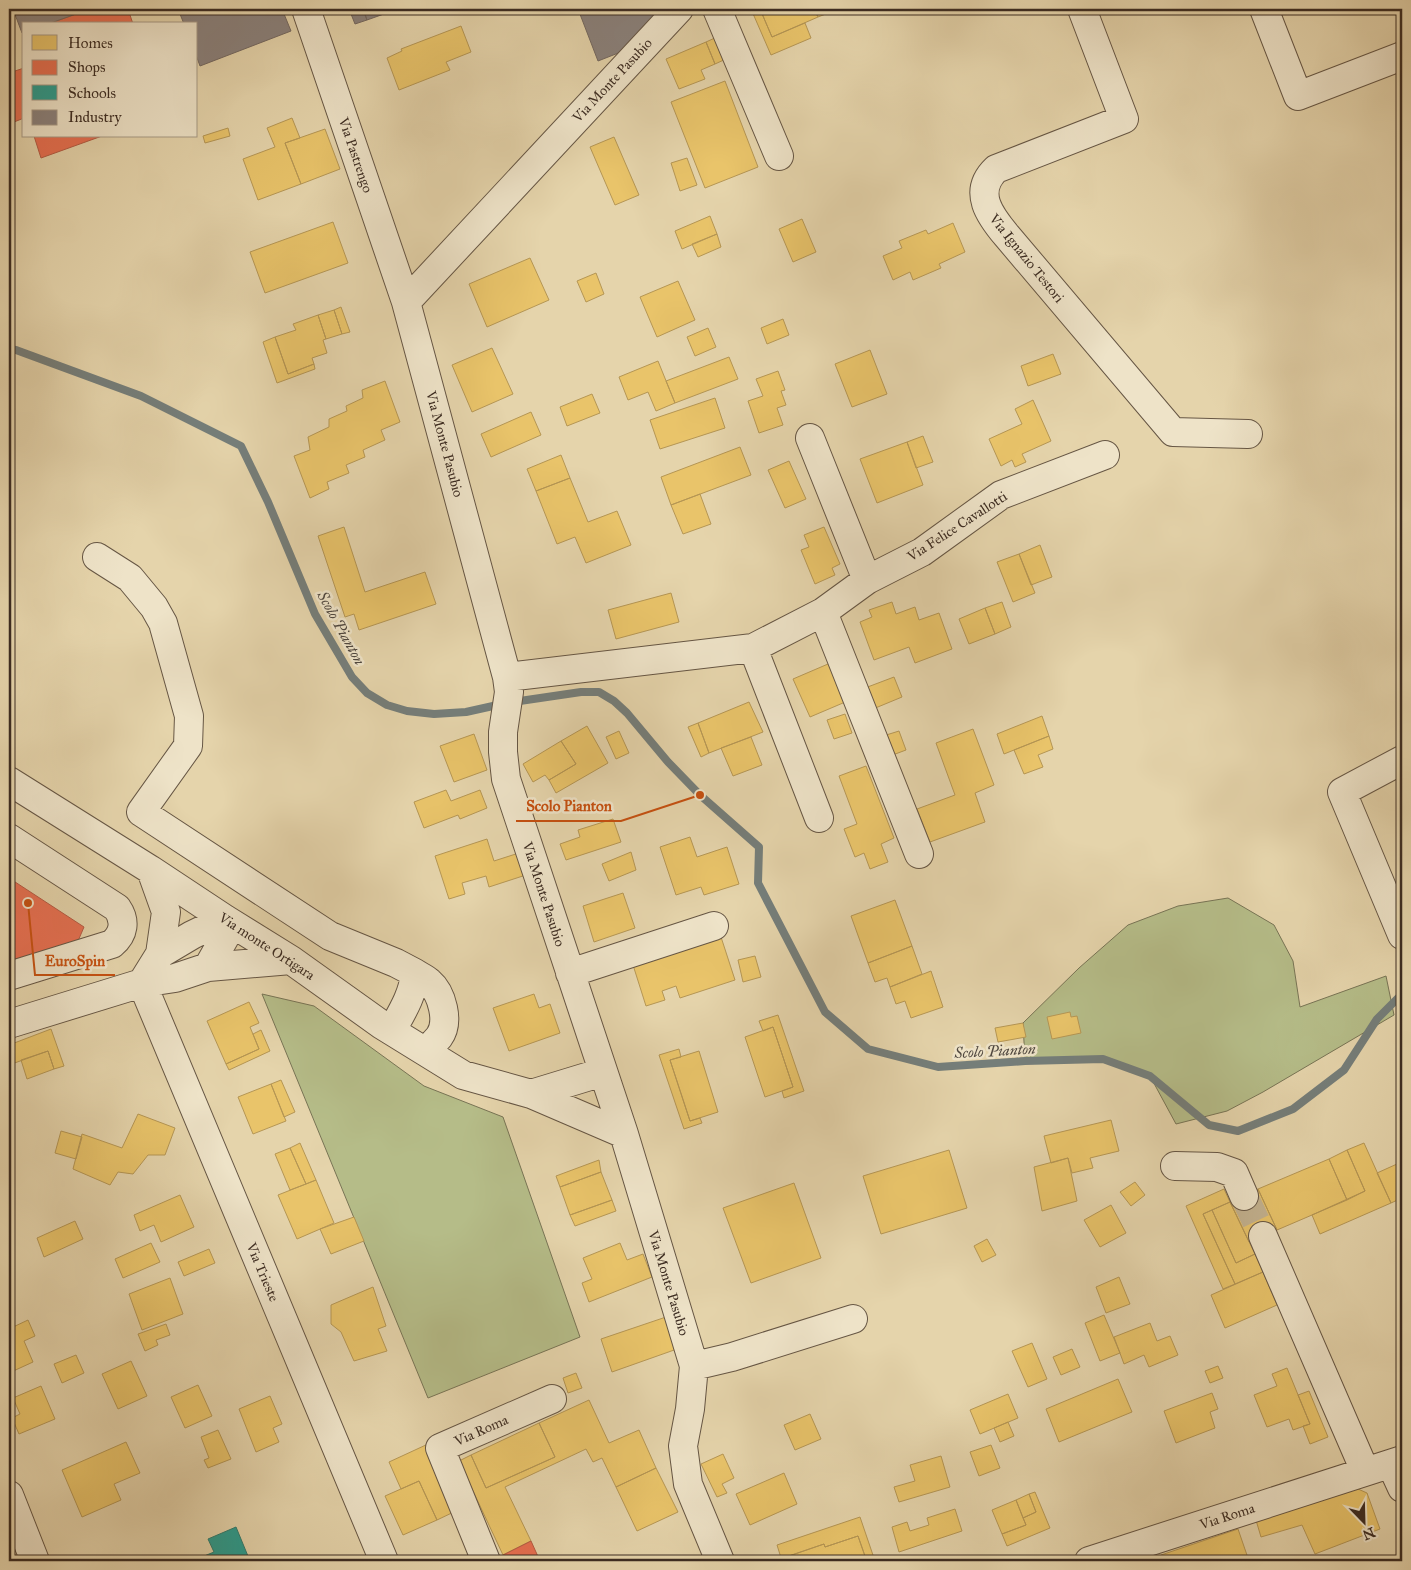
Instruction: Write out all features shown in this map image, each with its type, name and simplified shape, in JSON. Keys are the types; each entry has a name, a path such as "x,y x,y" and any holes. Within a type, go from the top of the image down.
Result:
{"street":[{"name":"Via Pastrengo","path":"306,9 406,302"},
{"name":"Via Monte Pasubio","path":"679,9 406,302 508,684 503,732 506,779 624,1134 694,1366 690,1409 683,1446 688,1484 720,1561"},
{"path":"718,9 779,156"},
{"name":"Via Ignazio Testori","path":"1082,9 1124,119 996,169 986,183 985,200 996,224 1173,432 1248,434"},
{"path":"1264,9 1298,96 1402,56"},
{"path":"810,438 867,580"},
{"name":"Via Felice Cavallotti","path":"508,684 752,648 823,612 867,580 922,552 1001,495 1105,455"},
{"path":"96,557 130,578 154,608 163,623 189,716 188,746 141,812 330,936 396,962 414,977 430,982 437,993 471,1077"},
{"path":"823,612 919,854"},
{"path":"752,648 819,818"},
{"path":"1402,760 1342,792 1402,935"},
{"name":"Via monte Ortigara","path":"9,781 291,960 392,1030 462,1075 531,1094 624,1134"},
{"path":"9,838 117,908 123,921 121,934 112,944 9,976"},
{"path":"142,983 160,954 166,912 151,870"},
{"path":"160,954 192,935 226,919 225,937 208,968"},
{"path":"570,973 714,926"},
{"path":"9,1024 142,983 175,978 208,968 291,960"},
{"path":"364,1011 381,1006 399,997 414,977"},
{"path":"392,1030 407,1003 414,977"},
{"name":"Via Trieste","path":"142,983 384,1561"},
{"path":"425,1051 440,1036 444,1025 444,1014"},
{"path":"531,1094 603,1072"},
{"path":"1175,1166 1217,1167 1234,1173 1244,1196"},
{"path":"1263,1236 1386,1465 1402,1488"},
{"path":"694,1366 732,1357 853,1319"},
{"name":"Via Roma","path":"486,1561 440,1448 552,1399"},
{"name":"Via Roma","path":"1089,1561 1386,1465"},
{"path":"9,1495 35,1561"}],"green space":[{"path":"1228,898 1274,925 1293,961 1300,1007 1386,976 1394,1015 1227,1111 1176,1124 1150,1076 1103,1059 1025,1061 1023,1023 1079,968 1128,925 1178,906"},
{"path":"262,994 314,1006 424,1086 503,1117 580,1337 428,1398"}],"building: Homes":[{"path":"751,9 760,9 772,37 805,23 811,38 771,55"},
{"path":"760,9 814,9 818,17 772,37"},
{"path":"814,9 835,9 836,10 818,17"},
{"path":"461,26 471,52 446,62 450,70 399,90 387,58 402,51 401,49"},
{"path":"717,37 726,59 715,64 706,42"},
{"path":"706,42 715,64 701,70 705,79 679,89 666,59"},
{"path":"725,81 758,167 705,188 671,102"},
{"path":"292,118 300,138 285,143 301,184 258,200 243,159 275,147 267,128"},
{"path":"228,128 230,136 205,143 203,136"},
{"path":"325,129 340,169 301,184 285,143"},
{"path":"614,137 639,195 615,205 590,147"},
{"path":"687,158 697,185 680,191 671,163"},
{"path":"710,216 717,234 682,249 675,231"},
{"path":"802,219 816,252 793,262 779,229"},
{"path":"333,222 348,263 265,293 250,252"},
{"path":"953,223 965,252 939,264 941,268 913,280 910,272 893,280 883,256 902,248 899,241 926,230 928,234"},
{"path":"717,234 721,247 698,257 692,244"},
{"path":"530,258 549,300 487,327 469,284"},
{"path":"596,273 604,294 586,302 577,281"},
{"path":"678,281 695,320 657,337 640,297"},
{"path":"341,307 350,332 342,334 334,310"},
{"path":"334,310 342,334 326,339 318,315"},
{"path":"318,315 326,339 323,340 327,353 312,358 314,364 288,374 275,337 296,330 293,324"},
{"path":"783,319 789,335 767,344 761,328"},
{"path":"708,328 716,347 695,356 687,337"},
{"path":"275,337 288,374 314,364 315,369 277,383 263,342"},
{"path":"492,348 513,394 472,412 452,365"},
{"path":"870,350 887,394 852,407 835,364"},
{"path":"1053,354 1061,374 1028,386 1021,366"},
{"path":"729,357 738,379 675,403 666,381"},
{"path":"658,361 675,403 656,411 648,392 628,400 619,377"},
{"path":"778,371 785,390 781,391 786,405 777,408 783,425 759,433 748,401 763,396 756,379"},
{"path":"385,381 400,422 381,430 385,440 363,450 365,457 346,465 349,473 327,482 329,489 310,498 294,456 310,450 308,437 329,427 329,419 347,411 346,406 363,398 362,390"},
{"path":"592,394 600,413 567,426 560,407"},
{"path":"715,398 725,428 660,449 650,420"},
{"path":"1033,400 1051,441 1022,454 1026,462 1015,467 1012,460 1001,466 989,439 1022,424 1015,409"},
{"path":"531,412 541,435 491,457 481,434"},
{"path":"923,436 933,462 916,468 907,442"},
{"path":"907,442 923,485 877,503 860,459"},
{"path":"740,447 751,475 671,505 661,477"},
{"path":"561,455 570,478 536,491 527,469"},
{"path":"789,461 806,499 785,508 768,470"},
{"path":"570,478 588,522 617,511 631,545 586,563 575,537 557,544 536,491"},
{"path":"700,494 711,524 683,534 671,505"},
{"path":"344,527 365,592 425,572 436,604 359,630 354,614 345,617 318,536"},
{"path":"824,527 840,564 832,568 835,575 815,584 801,550 809,547 804,535"},
{"path":"1040,545 1052,577 1031,585 1019,554"},
{"path":"1019,554 1035,593 1013,602 997,562"},
{"path":"671,593 679,622 616,639 608,610"},
{"path":"892,602 896,614 915,607 919,620 939,613 952,649 915,663 909,647 874,660 860,622 872,617 869,610"},
{"path":"1002,602 1011,627 995,634 985,608"},
{"path":"985,608 995,634 969,644 959,619"},
{"path":"835,661 850,700 810,717 793,679"},
{"path":"894,677 902,697 873,709 865,688"},
{"path":"749,702 763,732 709,753 698,723"},
{"path":"845,714 852,733 834,739 827,720"},
{"path":"1042,716 1049,736 1004,754 997,734"},
{"path":"698,723 709,753 701,757 688,727"},
{"path":"587,726 608,763 556,793 549,780 576,764 561,741"},
{"path":"973,729 994,785 975,793 985,822 930,842 917,809 955,795 936,743"},
{"path":"619,731 629,753 616,759 606,737"},
{"path":"899,731 906,750 890,756 883,736"},
{"path":"474,734 487,770 454,782 440,746"},
{"path":"1049,736 1053,749 1038,755 1043,767 1024,774 1014,750"},
{"path":"751,737 762,765 733,776 721,748"},
{"path":"561,741 576,764 549,780 545,775 533,782 523,764"},
{"path":"866,766 894,838 881,844 888,862 870,869 864,853 855,857 844,829 857,824 839,776"},
{"path":"446,790 451,801 480,790 487,808 460,819 458,815 424,828 414,802"},
{"path":"613,819 621,842 566,860 560,844 580,837 578,830"},
{"path":"690,837 697,857 727,847 739,884 704,895 701,887 676,895 660,847"},
{"path":"487,839 494,861 522,852 529,874 489,887 486,876 462,883 465,894 449,899 435,856"},
{"path":"631,852 636,870 609,881 602,864"},
{"path":"623,893 635,928 594,942 583,906"},
{"path":"895,900 912,946 868,963 851,916"},
{"path":"721,937 735,980 680,998 676,986 662,991 665,1000 646,1006 633,965"},
{"path":"912,946 922,974 890,987 887,978 875,982 868,963"},
{"path":"755,956 761,977 743,982 738,960"},
{"path":"931,971 943,1007 911,1018 905,1001 896,1004 890,987"},
{"path":"534,994 539,1008 550,1004 560,1033 509,1051 493,1008"},
{"path":"249,1002 259,1023 250,1027 259,1049 226,1064 207,1021"},
{"path":"1070,1012 1071,1017 1077,1016 1081,1033 1052,1039 1047,1017"},
{"path":"778,1015 804,1091 784,1098 782,1091 793,1087 773,1027 763,1031 759,1021"},
{"path":"1023,1023 1026,1037 998,1042 995,1028"},
{"path":"773,1027 793,1087 765,1097 745,1037"},
{"path":"51,1029 64,1066 54,1069 48,1051 9,1065 9,1045"},
{"path":"261,1030 270,1051 229,1070 226,1064 259,1049 253,1034"},
{"path":"679,1049 681,1057 670,1060 690,1121 700,1118 702,1123 684,1129 659,1055"},
{"path":"48,1051 54,1069 27,1079 21,1060"},
{"path":"699,1051 718,1112 690,1121 670,1060"},
{"path":"281,1080 295,1112 284,1117 271,1084"},
{"path":"271,1084 286,1121 253,1134 238,1097"},
{"path":"138,1114 175,1128 165,1155 148,1155 133,1174 118,1172 110,1185 73,1169 82,1134 122,1148"},
{"path":"1111,1120 1119,1151 1090,1158 1093,1168 1072,1173 1068,1158 1051,1163 1044,1136"},
{"path":"61,1131 82,1137 76,1159 55,1153"},
{"path":"300,1143 316,1180 306,1184 290,1148"},
{"path":"1364,1143 1391,1203 1320,1234 1312,1215 1365,1191 1347,1150"},
{"path":"290,1148 306,1184 290,1190 275,1154"},
{"path":"949,1150 967,1208 881,1234 863,1176"},
{"path":"1347,1150 1365,1191 1347,1200 1329,1159"},
{"path":"1068,1158 1077,1201 1042,1211 1034,1167"},
{"path":"1329,1159 1347,1200 1277,1230 1258,1189"},
{"path":"599,1160 601,1172 560,1187 556,1176"},
{"path":"1397,1164 1402,1176 1402,1198 1391,1203 1377,1173"},
{"path":"601,1172 612,1200 570,1215 560,1187"},
{"path":"316,1180 334,1223 297,1239 278,1195"},
{"path":"1135,1182 1145,1195 1131,1206 1120,1192"},
{"path":"794,1183 821,1258 751,1283 723,1208"},
{"path":"1224,1189 1230,1202 1203,1214 1235,1284 1223,1289 1186,1206"},
{"path":"1258,1189 1277,1230 1249,1242 1230,1202"},
{"path":"180,1195 194,1227 161,1242 154,1225 140,1231 134,1215"},
{"path":"612,1200 616,1211 575,1226 570,1215"},
{"path":"1230,1202 1255,1254 1236,1263 1212,1210"},
{"path":"1111,1205 1126,1233 1100,1247 1084,1220"},
{"path":"1212,1210 1236,1263 1255,1254 1263,1272 1235,1284 1203,1214"},
{"path":"354,1217 364,1241 331,1254 320,1229"},
{"path":"75,1221 83,1239 44,1257 37,1238"},
{"path":"987,1239 996,1255 982,1262 974,1246"},
{"path":"151,1243 160,1262 123,1278 115,1259"},
{"path":"620,1243 627,1260 643,1254 652,1277 589,1302 582,1283 592,1279 583,1258"},
{"path":"209,1249 215,1263 184,1276 178,1262"},
{"path":"1263,1272 1277,1305 1225,1328 1211,1295"},
{"path":"1119,1277 1130,1304 1106,1313 1096,1287"},
{"path":"170,1278 183,1314 142,1330 129,1294"},
{"path":"373,1287 386,1326 378,1329 387,1351 354,1361 341,1332 331,1324 331,1305"},
{"path":"1104,1315 1120,1353 1100,1361 1085,1323"},
{"path":"666,1317 677,1349 612,1372 601,1339"},
{"path":"28,1320 35,1336 24,1341 33,1362 9,1373 9,1322 11,1328"},
{"path":"1150,1323 1157,1341 1170,1336 1178,1355 1149,1367 1144,1355 1124,1364 1114,1337"},
{"path":"166,1324 170,1335 156,1340 158,1345 145,1351 138,1334"},
{"path":"1032,1343 1047,1379 1028,1387 1012,1351"},
{"path":"1072,1349 1080,1367 1061,1375 1053,1357"},
{"path":"76,1355 84,1373 62,1383 54,1364"},
{"path":"131,1361 147,1396 118,1409 102,1374"},
{"path":"1218,1366 1223,1378 1210,1383 1205,1371"},
{"path":"1287,1368 1310,1424 1293,1430 1289,1419 1267,1427 1254,1395 1277,1386 1272,1374"},
{"path":"576,1373 582,1388 568,1393 563,1378"},
{"path":"1118,1379 1132,1412 1059,1442 1046,1409"},
{"path":"198,1385 212,1416 185,1428 171,1397"},
{"path":"41,1386 55,1419 19,1434 12,1418 20,1414 13,1398"},
{"path":"1309,1391 1328,1437 1310,1444 1303,1426 1310,1424 1298,1395"},
{"path":"1212,1393 1218,1409 1210,1412 1215,1428 1176,1443 1164,1411"},
{"path":"1008,1394 1018,1418 980,1434 970,1410"},
{"path":"270,1396 282,1424 273,1428 279,1442 256,1452 239,1409"},
{"path":"589,1400 609,1443 639,1430 656,1468 616,1487 602,1458 593,1462 586,1449 505,1487 531,1541 503,1555 459,1461 471,1455 486,1488 555,1457 539,1423"},
{"path":"810,1414 821,1439 795,1450 784,1425"},
{"path":"1008,1422 1014,1436 1000,1442 994,1428"},
{"path":"539,1423 555,1457 486,1488 471,1455"},
{"path":"218,1430 231,1459 208,1468 204,1460 209,1458 201,1437"},
{"path":"126,1442 140,1473 114,1484 121,1500 82,1517 62,1470"},
{"path":"428,1444 458,1510 437,1520 419,1481 401,1489 389,1462"},
{"path":"991,1445 1000,1468 979,1476 970,1452"},
{"path":"723,1454 734,1478 722,1484 727,1493 717,1497 701,1464"},
{"path":"941,1456 950,1487 899,1502 894,1487 915,1481 910,1465"},
{"path":"656,1468 678,1512 637,1531 616,1487"},
{"path":"784,1473 797,1504 750,1525 736,1494"},
{"path":"419,1481 437,1520 403,1535 385,1496"},
{"path":"1340,1481 1367,1493 1380,1529 1315,1554 1302,1525 1261,1537 1253,1510"},
{"path":"1035,1492 1050,1528 1007,1546 1002,1534 1026,1525 1023,1518 1036,1512 1029,1494"},
{"path":"1029,1494 1036,1512 1023,1518 1016,1500"},
{"path":"1016,1500 1026,1525 1002,1534 992,1510"},
{"path":"955,1509 962,1531 899,1552 892,1527 907,1522 910,1531 929,1525 927,1518"},
{"path":"860,1517 875,1561 859,1561 866,1559 858,1536 825,1547 824,1544 786,1557 787,1561 782,1561 777,1545"},
{"path":"1238,1529 1249,1561 1162,1561 1161,1555"},
{"path":"858,1536 866,1559 859,1561 787,1561 786,1557 824,1544 825,1547"}],"building: Shops":[{"path":"90,9 128,9 132,22 54,22"},
{"path":"22,69 22,119 9,124 9,73"},
{"path":"35,138 96,138 41,158"},
{"path":"9,878 84,927 75,948 9,970"},
{"path":"531,1541 540,1561 506,1561 503,1555"}],"building: Schools":[{"path":"236,1527 250,1561 192,1561 214,1552 208,1539"}],"building: Industry":[{"path":"13,9 90,9 54,22 22,22 22,33"},
{"path":"178,9 282,9 291,31 200,66 198,60 198,22 183,22"},
{"path":"349,9 363,9 367,20 355,24"},
{"path":"363,9 398,9 367,20"},
{"path":"578,9 665,9 626,50 598,61"}],"waterway":[{"name":"Scolo Pianton","path":"16,350 141,396 241,446 268,502 315,614 352,677 367,693 387,705 407,711 434,714 466,712 502,704"},
{"name":"Scolo Pianton","path":"513,702 581,692 599,692 614,701 627,713 668,762 700,795 759,847 758,883 825,1012 868,1049 938,1067 1025,1061 1103,1059 1150,1076 1209,1125 1238,1131 1293,1109 1344,1070 1377,1019 1402,994"}],"tunnel":[{"path":"1244,1196 1263,1236"}],"place":[{"name":"Scolo Pianton","path":"700,795"},
{"name":"EuroSpin","path":"28,903"}]}
